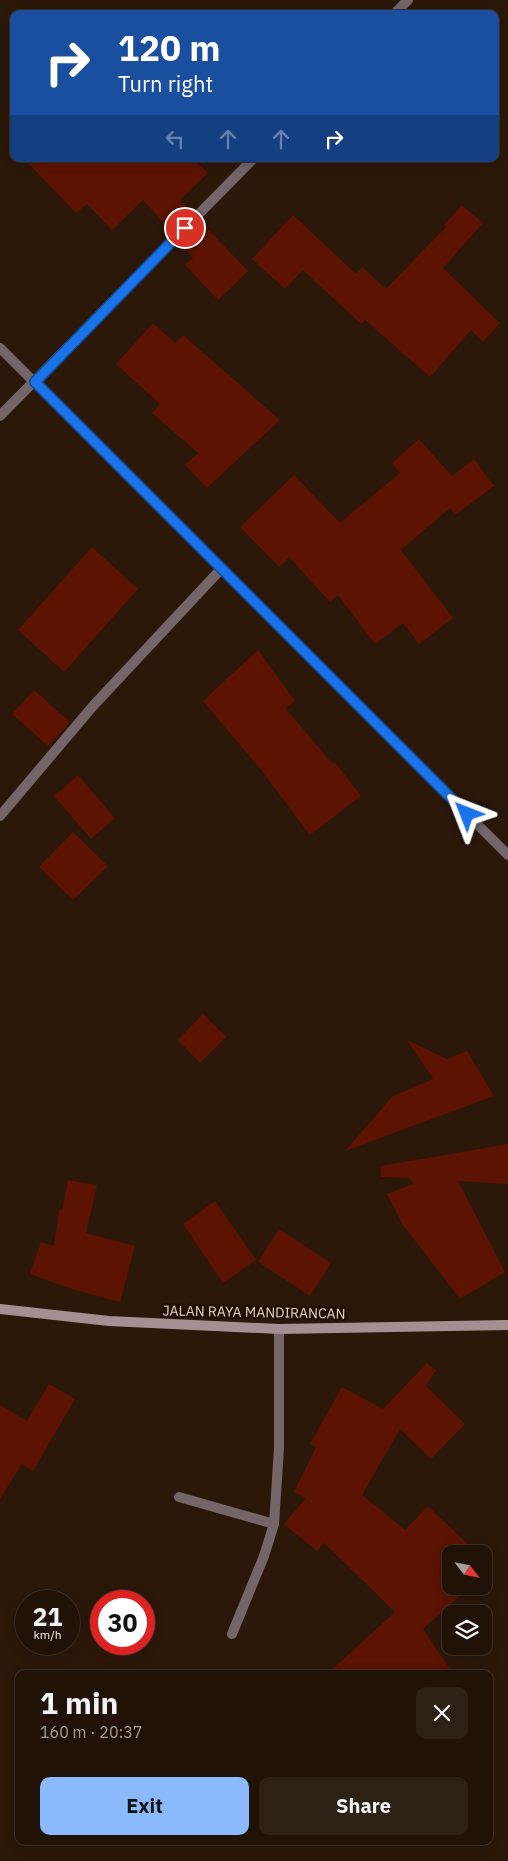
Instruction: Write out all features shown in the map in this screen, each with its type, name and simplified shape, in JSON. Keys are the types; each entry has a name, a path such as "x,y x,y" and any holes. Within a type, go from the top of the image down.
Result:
{"street":[{"path":"398,10 408,0"},
{"path":"0,416 250,162"},
{"path":"0,348 508,855"},
{"path":"0,816 93,706 222,568"},
{"name":"JALAN RAYA MANDIRANCAN","path":"0,1309 109,1321 279,1328 508,1325"},
{"path":"232,1634 264,1556 274,1524 279,1448 279,1328"},
{"path":"179,1497 274,1524"}],"building":[{"path":"27,162 197,162 208,173 180,200 191,212 172,232 143,200 112,230 87,204 76,213"},
{"path":"462,205 483,223 443,268 500,323 483,342 471,330 430,377 365,320 361,324 303,270 285,289 252,259 293,215 356,274 362,267 386,289 446,227 444,225"},
{"path":"201,222 248,271 218,300 185,265 193,258 180,243"},
{"path":"153,323 175,343 183,335 280,420 207,488 185,465 198,453 152,413 160,404 116,364"},
{"path":"419,439 452,476 474,459 494,486 455,515 450,508 401,550 453,618 419,644 403,623 375,644 338,595 330,602 289,557 279,567 240,527 294,475 340,523 400,473 392,463"},
{"path":"92,547 138,589 64,672 18,630"},
{"path":"258,650 295,701 285,708 333,764 335,762 361,796 310,835 262,771 203,701"},
{"path":"34,690 70,722 48,746 12,714"},
{"path":"78,775 115,818 91,839 54,796"},
{"path":"73,832 108,866 73,900 39,867"},
{"path":"203,1014 226,1037 200,1063 178,1040"},
{"path":"407,1040 447,1059 467,1051 494,1096 345,1151 393,1096 433,1079"},
{"path":"508,1144 508,1184 458,1181 505,1272 460,1299 403,1225 387,1194 413,1184 409,1178 381,1177 381,1166"},
{"path":"68,1180 97,1185 86,1233 135,1246 120,1302 75,1290 30,1274 41,1242 54,1246 59,1210 62,1210"},
{"path":"215,1201 256,1260 223,1283 183,1224"},
{"path":"279,1229 331,1263 310,1296 258,1262"},
{"path":"427,1363 436,1370 426,1386 465,1424 431,1459 400,1429 362,1495 405,1530 428,1506 469,1545 442,1545 442,1595 461,1595 450,1605 442,1605 442,1612 423,1629 450,1670 331,1670 395,1612 324,1543 317,1551 284,1524 306,1498 294,1492 316,1447 310,1444 342,1387 383,1409"},
{"path":"49,1384 75,1399 33,1471 22,1464 0,1499 0,1405 27,1421"}],"route":[{"path":"185,228 35,382 467,814"}]}
